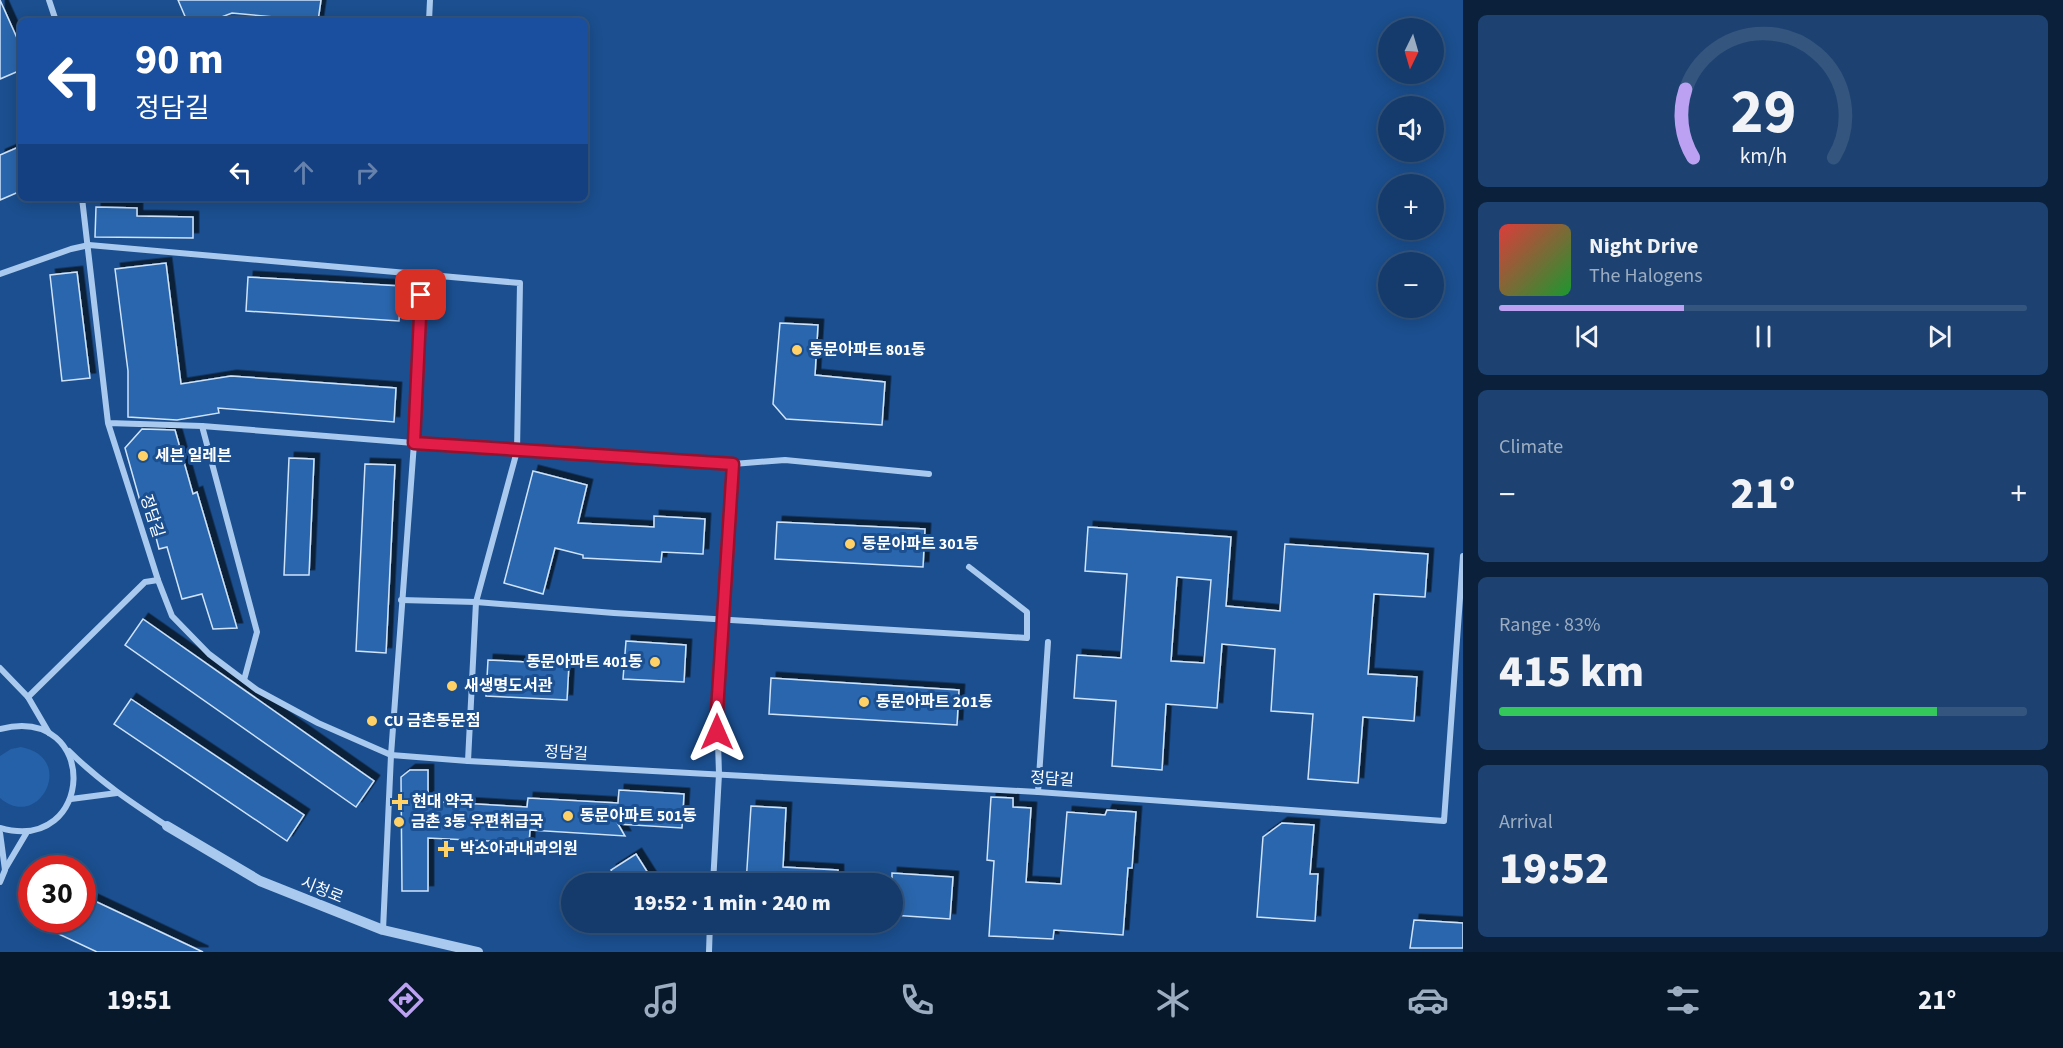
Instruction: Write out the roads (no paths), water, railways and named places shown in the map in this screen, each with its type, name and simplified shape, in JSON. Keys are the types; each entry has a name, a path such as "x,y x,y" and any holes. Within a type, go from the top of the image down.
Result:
{"street":[{"path":"49,0 55,18"},
{"path":"429,18 430,0"},
{"name":"정담길","path":"82,201 108,423 158,580 172,616 209,654 257,690 318,723 392,754 468,761 1038,792 1444,821 1463,556"},
{"path":"0,274 89,245 520,283 517,451 476,602 468,761"},
{"path":"382,930 401,600 414,443 422,275"},
{"path":"108,423 202,426 517,451 733,464 785,460 929,474"},
{"path":"202,426 257,632 243,680"},
{"path":"714,873 719,774 717,711 733,464"},
{"path":"401,600 476,602 1027,638 1027,612 969,567"},
{"path":"28,697 145,582 158,580"},
{"path":"1038,792 1048,642"},
{"path":"0,668 28,697 50,733 92,774 167,826"},
{"path":"0,729 16,725 34,726 50,733"},
{"path":"0,828 27,832 53,822 64,812 75,785 70,756 62,744"},
{"path":"71,799 117,793"},
{"name":"시청로","path":"167,826 260,881 382,930 478,952"},
{"path":"0,882 27,832"},
{"path":"0,833 5,870"},
{"path":"709,952 710,933"}],"place":[{"name":"동문아파트 801동","path":"797,350"},
{"name":"세븐 일레븐","path":"143,456"},
{"name":"동문아파트 301동","path":"850,544"},
{"name":"동문아파트 401동","path":"655,662"},
{"name":"새생명도서관","path":"452,686"},
{"name":"동문아파트 201동","path":"864,702"},
{"name":"CU 금촌동문점","path":"372,721"},
{"name":"현대 약국","path":"400,802"},
{"name":"동문아파트 501동","path":"568,816"},
{"name":"금촌 3동 우편취급국","path":"399,822"},
{"name":"박소아과내과의원","path":"446,849"}]}
